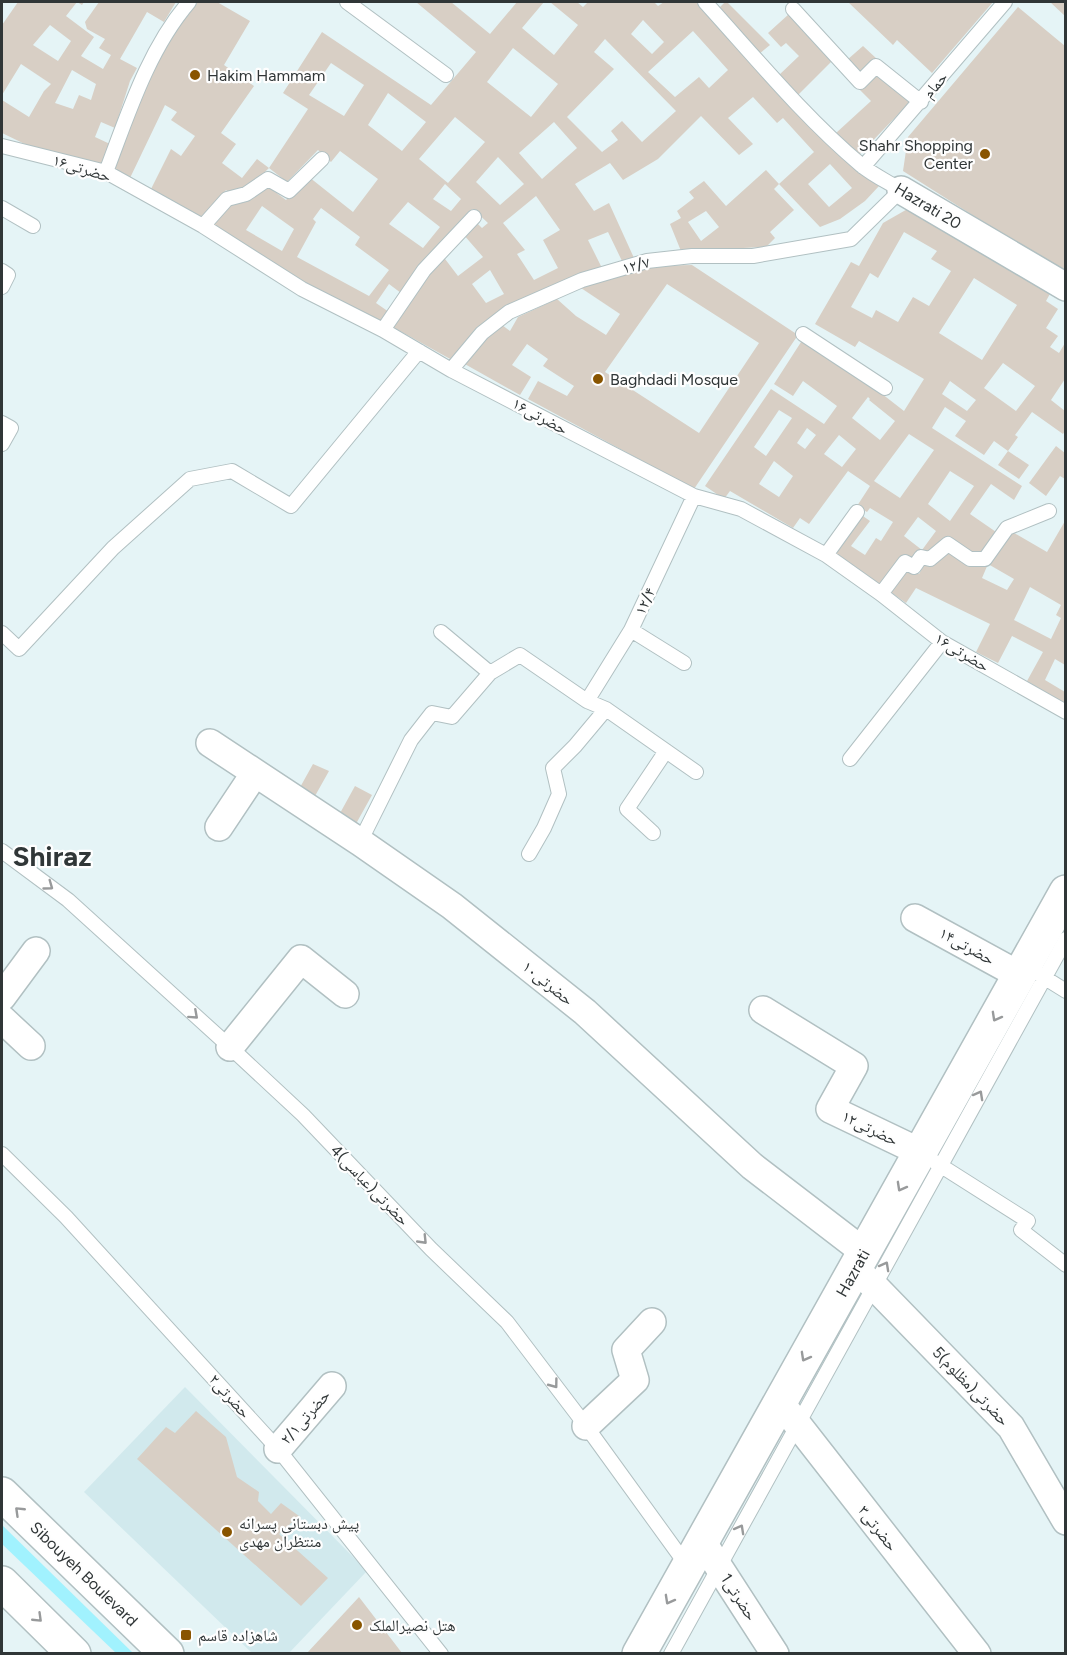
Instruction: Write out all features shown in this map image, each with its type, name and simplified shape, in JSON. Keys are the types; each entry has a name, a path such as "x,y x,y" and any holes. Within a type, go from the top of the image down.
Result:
{"street":[{"name":"Hazrati 20","path":"901,190 1065,287"},
{"name":"حضرتی۱۰","path":"210,743 452,906 585,1012 864,1269"},
{"path":"219,827 255,773"},
{"name":"Hazrati","path":"639,1653 703,1559 789,1414 864,1269 930,1159 1029,973 1065,892"},
{"name":"حضرتی۱۴","path":"915,918 1029,973"},
{"path":"2,997 36,951"},
{"path":"230,1047 301,959 345,994"},
{"name":"حضرتی۱۲","path":"763,1010 854,1066 830,1109 930,1159"},
{"path":"2,1019 31,1046"},
{"name":"5حضرتی(مظلوم)","path":"864,1269 1011,1427 1065,1521"},
{"path":"586,1426 635,1380 626,1350 652,1322"},
{"name":"حضرتی۲/۱","path":"278,1449 332,1386"},
{"name":"حضرتی۳","path":"789,1414 977,1653"},
{"name":"Sibouyeh Boulevard","path":"2,1494 167,1653"},
{"name":"1حضرتی","path":"703,1559 775,1653"},
{"path":"2,1583 74,1653"}],"lane":[{"path":"106,172 142,77 174,14 189,2"},
{"path":"347,2 446,75"},
{"name":"Hazrati 20","path":"705,2 780,85 863,167 901,190"},
{"name":"حمام","path":"863,167 1005,2"},
{"path":"793,9 860,82 876,66 921,102"},
{"name":"حضرتی۱۶","path":"2,146 106,172 203,226 302,289 383,330 451,370 694,496 741,508 826,555 942,642 1065,712"},
{"path":"203,226 227,199 246,194 268,179 289,191 322,159"},
{"name":"۱۲/۷","path":"451,370 482,333 509,312 582,280 647,261 692,256 753,256 851,239 901,190"},
{"path":"2,208 33,226"},
{"path":"383,330 424,270 474,217"},
{"path":"2,271 8,275 2,288"},
{"path":"803,334 885,388"},
{"path":"2,633 19,649 113,548 189,479 232,471 291,506 419,351"},
{"path":"2,423 11,428 2,444"},
{"name":"۱۲/۴","path":"587,701 631,630 694,496"},
{"path":"881,594 905,562 914,567 921,557 930,558 948,544 970,560 985,560 1007,528 1049,511"},
{"path":"826,555 857,512"},
{"path":"631,630 684,663"},
{"path":"441,632 490,673"},
{"path":"850,759 942,642"},
{"path":"360,842 411,740 432,713 452,717 490,673 520,655 587,701 606,708 696,772"},
{"path":"529,854 559,794 553,768 575,746 606,708"},
{"path":"653,832 627,808 666,751"},
{"name":"4حضرتی(عباسی)","path":"2,851 68,900 303,1115 431,1249 507,1322 586,1426 703,1559"},
{"name":"Hazrati","path":"1029,973 1065,939"},
{"path":"1029,973 1065,991"},
{"name":"حضرتی۲","path":"2,1154 66,1217 278,1449 441,1653"},
{"path":"930,1159 1028,1221 1021,1230 1065,1264"},
{"name":"Hazrati","path":"672,1653 703,1559"}],"shaded area":[{"name":"پیش دبستانی پسرانه منتظران مهدی","path":"185,1387 367,1571 289,1653 252,1653 84,1492"},
{"path":"2,1525 133,1653 116,1653 2,1544"}],"building":[{"path":"18,2 77,2 66,16 94,37 81,56 103,69 111,55 99,48 105,39 87,29 85,22 99,2 176,2 164,22 147,12 120,59 137,68 130,81 115,128 101,122 95,137 110,144 101,167 33,148 2,133 2,100 29,117 44,91 51,84 21,64 2,95 2,25","holes":["50,25 71,41 58,61 33,45","72,70 96,84 91,100 79,95 73,109 55,103"]},
{"path":"198,2 217,2 250,21 224,65 254,86 221,133 236,144 222,163 242,178 257,159 269,168 245,191 241,188 232,196 226,190 204,220 151,189 171,149 181,156 195,136 171,120 177,112 165,105 130,178 111,168 142,91 179,23"},
{"path":"416,2 451,2 490,34 517,2 544,2 522,28 554,55 578,25 550,2 577,2 583,7 588,2 654,2 658,6 664,2 698,2 827,141 879,186 865,201 840,219 820,227 779,184 814,152 783,118 777,123 753,97 728,118 753,144 739,155 701,116 658,159 623,180 610,163 575,184 594,211 609,203 634,258 622,261 608,232 588,240 602,268 520,301 494,315 482,324 452,360 391,326 442,255 458,276 483,257 463,234 476,222 482,228 488,223 473,209 433,254 430,253 401,293 389,284 376,303 389,312 381,324 288,273 209,225 229,203 266,185 286,200 309,177 353,212 378,179 340,151 331,162 318,150 287,182 269,168 308,109 283,93 322,32 431,105 476,52","holes":["643,20 664,42 652,54 631,34","693,31 728,70 709,88 699,77 675,97 648,72","605,39 676,111 642,142 622,121 611,131 618,140 602,152 567,117 614,69 594,52","513,48 558,84 531,117 487,82","331,63 364,85 344,116 309,95","388,93 426,122 402,151 368,125","455,117 485,142 448,183 419,159","554,122 577,148 542,179 519,153","498,157 524,184 500,205 476,182","830,164 852,188 829,207 808,184","445,184 461,199 451,211 433,199","536,196 560,230 543,240 558,268 534,280 517,254 525,250 503,223","408,202 440,227 423,248 389,224","262,206 294,229 282,251 246,230","321,208 360,237 355,245 389,270 369,296 297,257 316,222 313,219","490,270 504,294 486,303 472,284"]},
{"path":"725,2 770,45 759,54 718,9"},
{"path":"848,2 993,2 932,73 897,40 893,45"},
{"path":"1050,2 1065,2 1065,16"},
{"name":"Shahr Shopping Center","path":"1018,7 1065,46 1065,274 903,171 908,137"},
{"path":"789,14 832,61 797,96 778,76 799,56 786,43 781,47 768,33"},
{"path":"863,46 877,59 861,74 847,60"},
{"path":"875,72 910,102 859,155 836,133 871,101 859,89"},
{"path":"766,170 779,184 774,189 794,210 770,232 775,238 766,247 681,251 670,224 681,218 677,211 694,198 689,192 704,181 726,206","holes":["706,211 719,227 701,241 688,222"]},
{"path":"911,207 1051,292 1046,301 1058,309 1046,328 1058,336 1050,347 1059,353 1065,343 1065,379 1051,400 1065,411 1065,431 1063,434 1032,412 1015,435 1018,437 1008,451 994,441 984,455 955,436 966,421 945,407 932,428 1022,486 1014,500 991,484 970,514 999,534 983,556 972,557 948,539 882,586 833,552 860,514 870,521 851,546 865,555 876,538 881,541 893,522 870,508 867,512 857,506 870,486 848,471 809,524 800,518 793,528 730,491 724,499 705,486 771,389 824,424 837,406 803,381 793,396 774,384 803,339 904,411 924,379 859,341 855,347 815,324 851,262 859,266 883,223","holes":["904,232 937,251 931,259 951,271 929,306 913,297 898,322 876,310 872,318 851,307 870,273 878,278","974,278 1017,305 982,360 939,333","1003,363 1035,386 1016,411 984,388","950,381 976,400 967,411 942,394","868,397 895,421 880,440 852,418","779,410 792,418 766,456 754,447","807,428 816,435 805,449 797,443","909,434 934,450 900,498 874,481","839,435 856,449 842,467 824,454","774,461 793,476 779,497 759,484","950,471 974,486 950,521 928,504","918,517 936,531 922,550 904,536"]},
{"name":"Baghdadi Mosque","path":"692,265 798,335 694,489 528,399 538,381 567,396 574,386 543,366 548,359 527,344 512,365 531,377 520,395 463,363 481,342 502,325 510,331 518,317 557,299 576,316 606,335 620,314 581,288 607,277 650,266","holes":["667,284 759,343 699,433 605,372"]},
{"path":"1056,446 1065,453 1065,479 1060,476 1046,496 1029,483"},
{"path":"1008,451 1029,465 1019,479 998,465"},
{"path":"1065,521 1065,665 1055,659 1045,680 1065,692 1065,705 1027,681 1043,652 1012,636 998,663 976,652 990,624 916,588 906,603 889,591 907,567 919,574 926,562 948,549 988,564 1009,530 1047,552","holes":["988,564 1014,579 1007,590 982,578","1030,587 1061,605 1056,615 1061,618 1051,639 1014,620"]},
{"path":"313,764 329,771 315,796 339,815 355,786 372,795 352,831 298,791"},
{"path":"196,1411 226,1437 237,1477 259,1492 258,1501 271,1514 281,1503 299,1516 279,1534 328,1578 301,1606 137,1459 166,1427 175,1433"},
{"name":"هتل نصیرالملک","path":"359,1597 402,1653 307,1653"}],"place":[{"name":"Hakim Hammam","path":"195,75"},
{"name":"Shahr Shopping Center","path":"985,154"},
{"name":"Baghdadi Mosque","path":"598,379"},
{"name":"پیش دبستانی پسرانه منتظران مهدی","path":"227,1532"},
{"name":"هتل نصیرالملک","path":"357,1625"},
{"name":"شاهزاده قاسم","path":"186,1635"}],"district":[{"name":"Shiraz","path":"52,856"}]}
